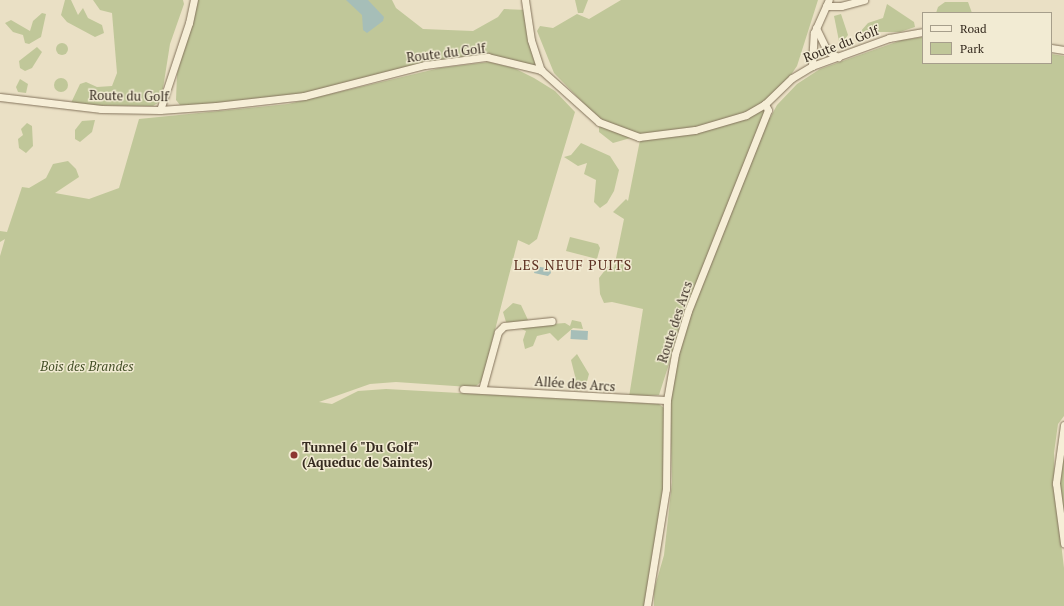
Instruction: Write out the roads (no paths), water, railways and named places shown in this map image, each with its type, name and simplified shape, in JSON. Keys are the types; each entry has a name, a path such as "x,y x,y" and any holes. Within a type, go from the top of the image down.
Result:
{"street":[{"path":"160,110 189,23 194,0"},
{"path":"526,0 531,40 541,70"},
{"path":"812,66 814,33 827,3 841,6 864,0"},
{"path":"816,28 827,51 838,57"},
{"name":"Route du Golf","path":"0,97 101,109 160,110 304,96 425,65 487,57 541,70 599,122 639,137 695,130 746,115 765,104 792,78 812,66 889,38 922,32"},
{"path":"1052,48 1064,50"},
{"name":"Route des Arcs","path":"647,606 666,489 667,400 675,354 688,311 768,110 765,104"},
{"path":"482,390 496,335 500,329 504,326 552,321"},
{"name":"Allée des Arcs","path":"463,389 667,400"},
{"path":"1064,425 1056,483 1064,543"}],"water":[{"path":"346,0 368,0 384,17 383,21 367,33 363,30 362,15"},
{"path":"536,266 550,269 551,273 548,276 534,273"},
{"path":"571,330 588,331 588,340 571,339"}],"place":[{"name":"Tunnel 6 \"Du Golf\" (Aqueduc de Saintes)","path":"294,455"}],"district":[{"name":"LES NEUF PUITS","path":"573,265"}],"park label":[{"name":"Bois des Brandes","path":"87,366"}]}
